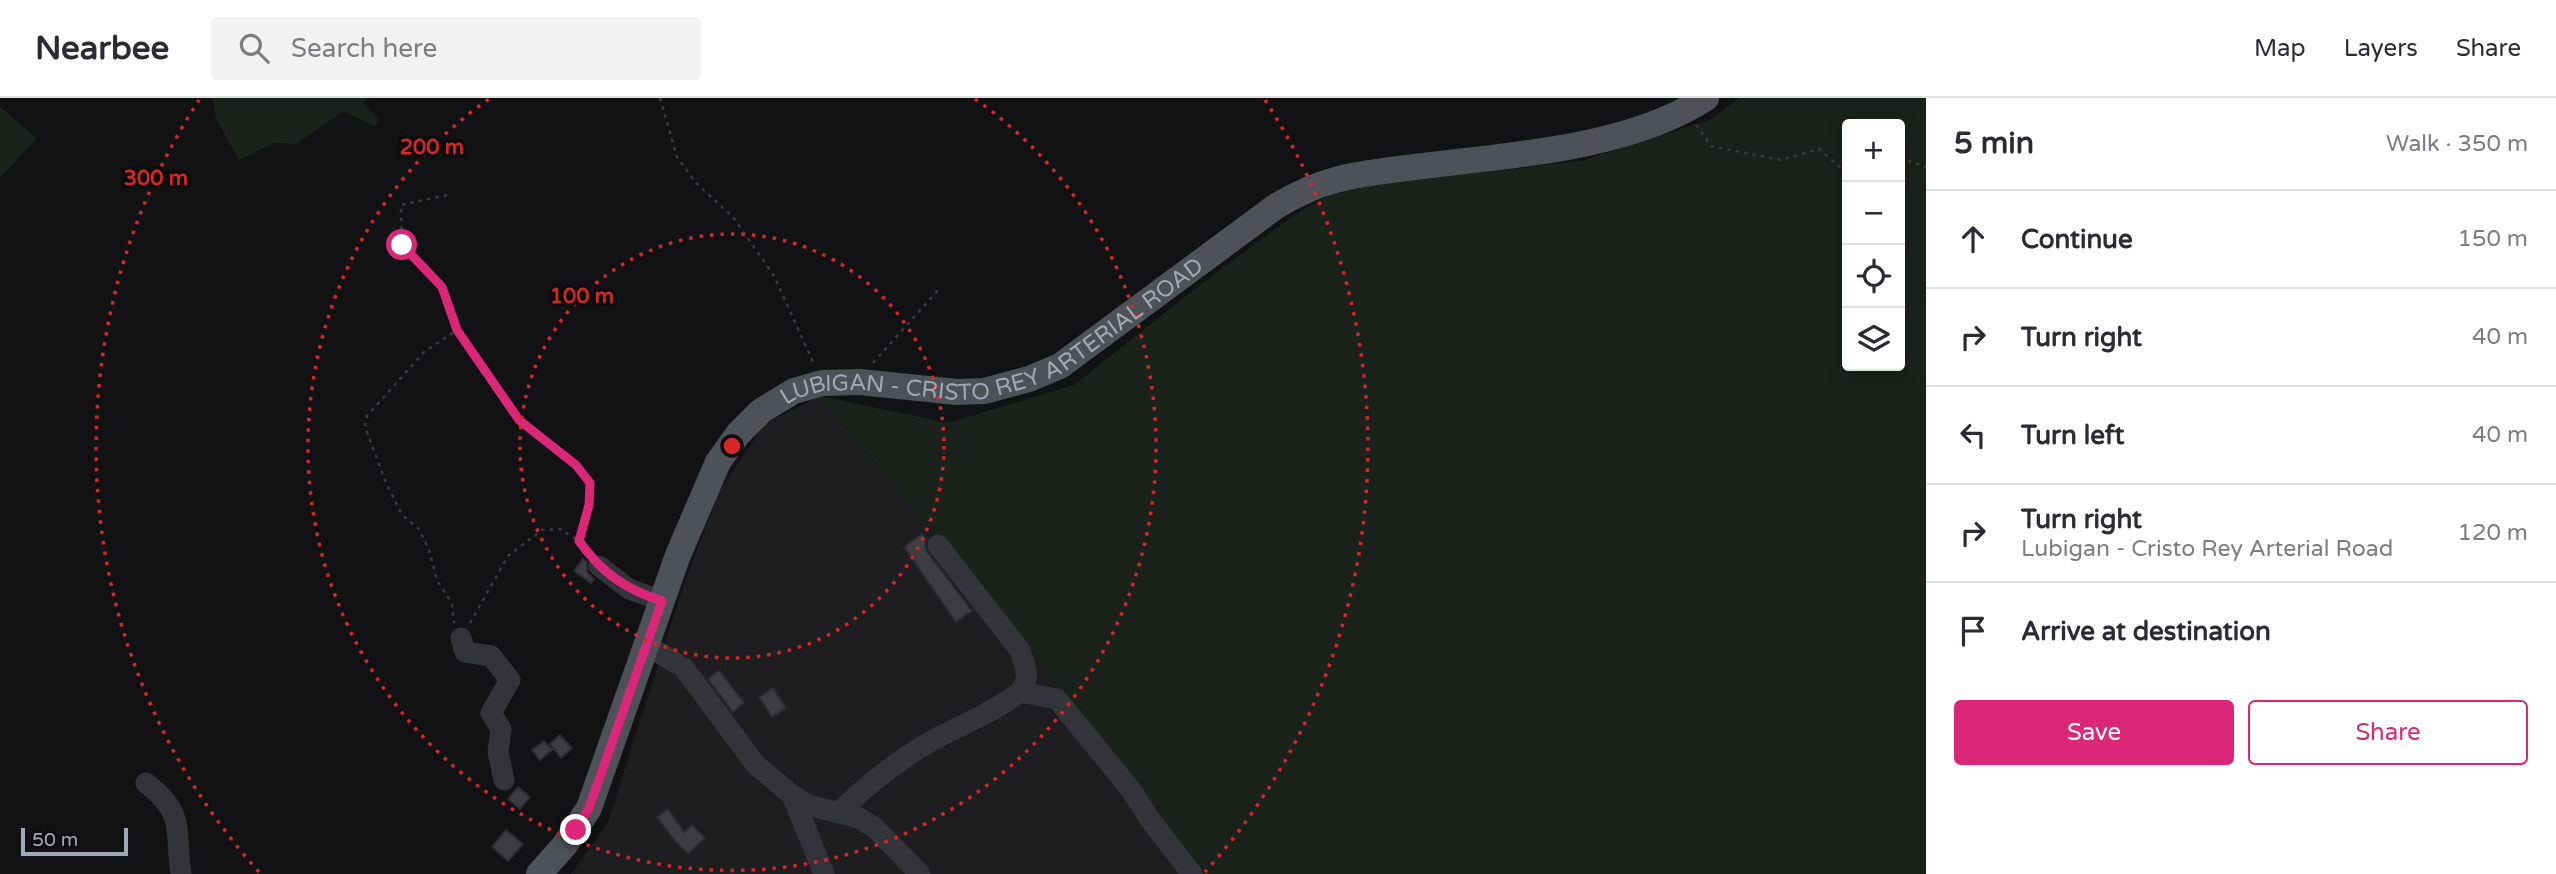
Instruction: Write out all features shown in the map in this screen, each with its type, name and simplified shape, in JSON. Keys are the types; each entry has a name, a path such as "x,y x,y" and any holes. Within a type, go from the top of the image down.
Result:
{"main road":[{"name":"LUBIGAN - CRISTO REY ARTERIAL ROAD","path":"539,874 564,846 589,808 694,512 718,462 738,434 761,411 794,391 822,383 957,392 984,391 1029,379 1060,366 1275,207 1301,191 1347,176 1571,145 1613,136 1696,105"}],"street":[{"path":"838,813 892,765 1020,691 1027,674 1018,649 938,545"},
{"path":"599,566 629,589 662,601"},
{"path":"461,638 465,652 491,656 510,680 491,713 501,729 498,752 504,780"},
{"path":"647,645 680,666 756,765 808,805 859,818 875,828 920,874"},
{"path":"1020,691 1057,699 1131,790 1192,874"},
{"path":"145,783 166,802 177,820 181,874"},
{"path":"792,795 824,874"}],"path":[{"path":"660,98 677,157 695,183 733,217 774,275 822,383"},
{"path":"1696,105 1711,146 1781,160 1819,149 1842,168"},
{"path":"1905,163 1910,161 1926,167"},
{"path":"447,195 401,205 402,245 442,287 457,330 519,420 576,465 590,483 589,505 579,541"},
{"path":"853,383 939,289"},
{"path":"457,330 424,352 367,416 365,427 372,451 402,515 419,528 437,580 452,604 453,621 461,638"},
{"path":"461,638 508,556 542,530 560,528 579,541 599,566"}],"shaded area":[{"path":"213,98 369,98 363,103 380,120 374,126 343,111 296,144 273,143 239,160 216,119"},
{"path":"1739,98 1926,98 1926,874 1202,874 1037,657 820,396 948,423 1074,385 1205,281 1296,214 1340,189 1581,161 1712,119"},
{"path":"0,107 37,138 0,178"},
{"path":"820,396 1037,657 1202,874 571,874 608,822 684,584 720,490 765,424"}],"building":[{"path":"922,534 926,539 928,553 972,611 956,622 904,547"},
{"path":"583,559 587,562 587,572 594,579 591,583 574,571"},
{"path":"719,670 744,703 733,712 708,679"},
{"path":"773,688 786,708 772,717 759,697"},
{"path":"560,735 572,748 561,758 550,744"},
{"path":"544,741 552,750 540,760 532,750"},
{"path":"518,787 530,797 520,809 508,799"},
{"path":"668,809 684,832 692,825 705,838 688,854 657,817"},
{"path":"506,830 523,844 508,861 492,847"}],"route":[{"path":"402,245 442,287 457,330 519,420 576,465 590,483 589,505 579,541 592,559 629,589 662,601 589,808 576,830"}]}
